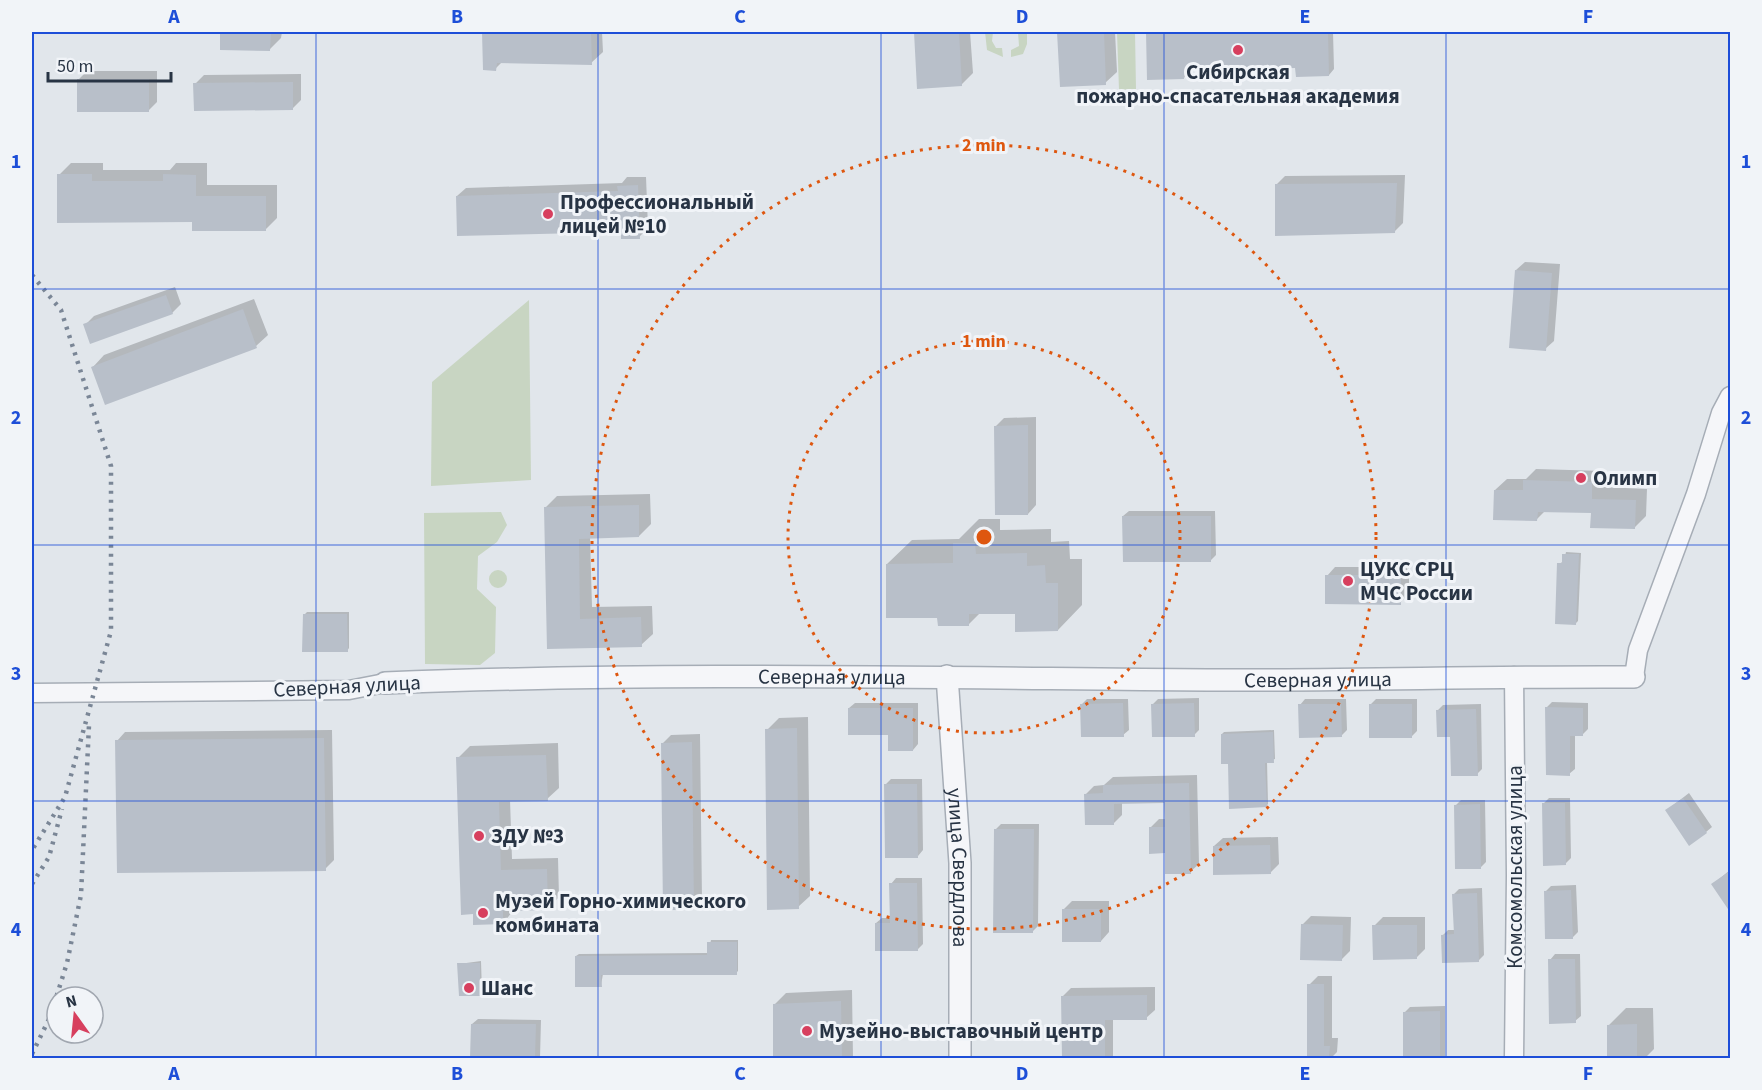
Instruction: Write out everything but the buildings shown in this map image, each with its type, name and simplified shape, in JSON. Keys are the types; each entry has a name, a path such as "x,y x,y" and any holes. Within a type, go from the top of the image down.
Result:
{"street":[{"path":"1635,678 1638,650 1696,494 1721,413 1731,396"},
{"name":"Северная улица","path":"32,693 349,690 385,683 560,678 947,676 1210,680 1514,676 1635,678"},
{"name":"улица Свердлова","path":"947,676 960,863 960,1059"},
{"name":"Комсомольская улица","path":"1514,676 1516,875 1514,1059"}],"green space":[{"path":"985,32 993,32 992,41 996,48 1002,48 1003,57 987,50"},
{"path":"1018,32 1027,32 1027,44 1023,54 1011,57 1011,50 1019,46"},
{"path":"1117,32 1135,32 1136,89 1119,90"},
{"path":"529,300 531,480 431,486 432,382"},
{"path":"501,512 507,525 497,542 478,556 477,589 496,607 495,653 480,665 425,664 424,513"},
{"path":"498,570 504,573 507,579 504,585 498,588 492,585 489,579 492,573"}],"railway":[{"path":"32,275 61,310 111,466 111,631 65,797 32,850"},
{"path":"32,1054 50,1017 67,963 81,895 89,725"},
{"path":"32,884 49,857 62,809"}],"place":[{"name":"Сибирская пожарно-спасательная академия","path":"1238,50"},
{"name":"Профессиональный лицей №10","path":"548,214"},
{"name":"Олимп","path":"1581,478"},
{"name":"ЦУКС СРЦ МЧС России","path":"1348,581"},
{"name":"ЗДУ №3","path":"479,836"},
{"name":"Музей Горно-химического комбината","path":"483,913"},
{"name":"Шанс","path":"469,988"},
{"name":"Музейно-выставочный центр","path":"807,1031"}]}
